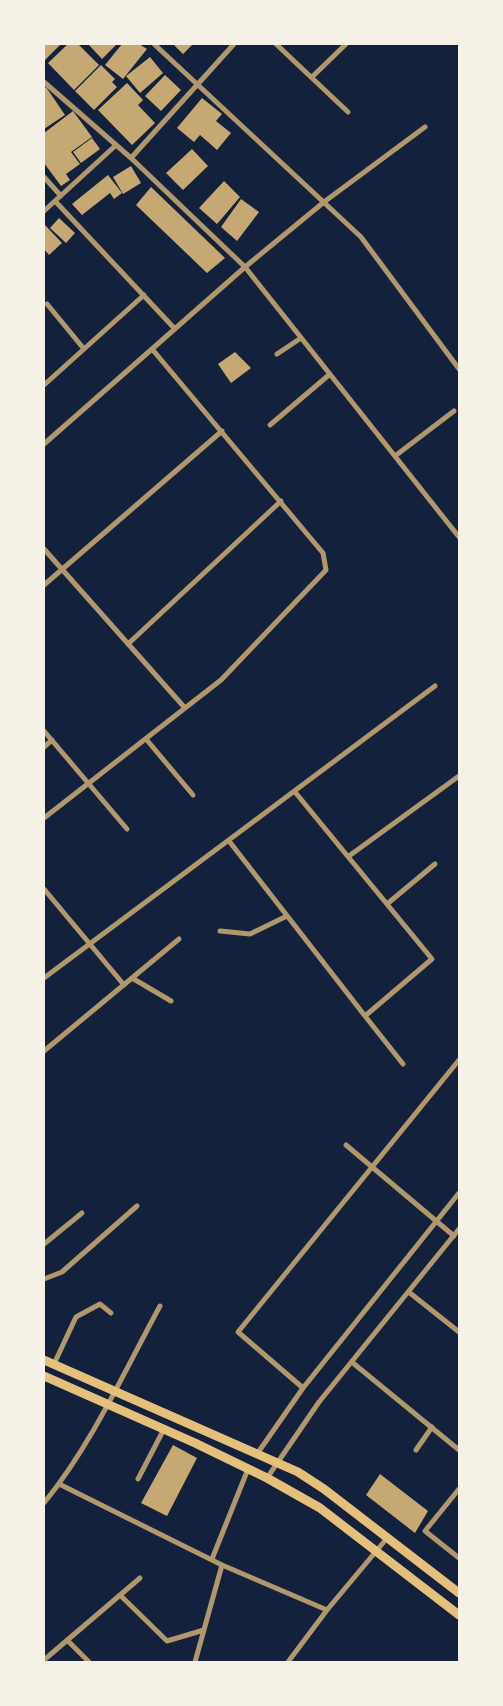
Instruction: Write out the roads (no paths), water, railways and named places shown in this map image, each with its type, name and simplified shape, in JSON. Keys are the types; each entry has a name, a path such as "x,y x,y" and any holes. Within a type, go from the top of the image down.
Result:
{"main road":[{"path":"44,1360 115,1389 277,1462 324,1489 459,1593"},
{"path":"44,1376 164,1429 267,1478 320,1508 459,1615"}],"street":[{"path":"154,44 361,237 459,369"},
{"path":"131,158 234,44"},
{"path":"276,44 348,112"},
{"path":"312,77 346,44"},
{"path":"44,82 131,158 244,267 459,537"},
{"path":"44,444 244,267 324,202 426,127"},
{"path":"44,211 115,146"},
{"path":"44,177 62,196"},
{"path":"55,201 175,329"},
{"path":"44,385 144,295"},
{"path":"46,304 84,349"},
{"path":"277,354 301,338"},
{"path":"44,818 221,680 326,570 323,553 152,349"},
{"path":"270,425 330,374"},
{"path":"395,456 454,412"},
{"path":"44,585 222,431"},
{"path":"128,644 281,502"},
{"path":"44,549 185,708"},
{"path":"44,978 87,944 229,841 435,686"},
{"path":"44,731 127,829"},
{"path":"146,739 193,795"},
{"path":"44,746 52,740"},
{"path":"349,856 459,776"},
{"path":"295,792 432,959 365,1016"},
{"path":"229,841 403,1064"},
{"path":"387,904 435,864"},
{"path":"44,889 87,944 124,985"},
{"path":"220,931 250,934 288,916"},
{"path":"44,1052 179,939"},
{"path":"132,978 171,1001"},
{"path":"303,1388 238,1332 459,1060"},
{"path":"346,1145 454,1236"},
{"path":"257,1454 303,1388 459,1192"},
{"path":"44,1279 62,1272 137,1206"},
{"path":"44,1244 82,1213"},
{"path":"267,1478 319,1402 410,1293 459,1229"},
{"path":"410,1293 459,1332"},
{"path":"54,1364 76,1317 100,1304 112,1313"},
{"path":"44,1503 59,1484 107,1404 160,1306"},
{"path":"352,1363 459,1450"},
{"path":"416,1450 432,1427"},
{"path":"138,1479 164,1429"},
{"path":"212,1560 248,1469"},
{"path":"59,1484 222,1565 327,1610"},
{"path":"459,1488 425,1531 459,1558"},
{"path":"288,1662 327,1610 388,1537"},
{"path":"195,1662 222,1565"},
{"path":"44,1660 140,1578"},
{"path":"120,1595 168,1641 204,1630"},
{"path":"67,1640 89,1662"}]}
